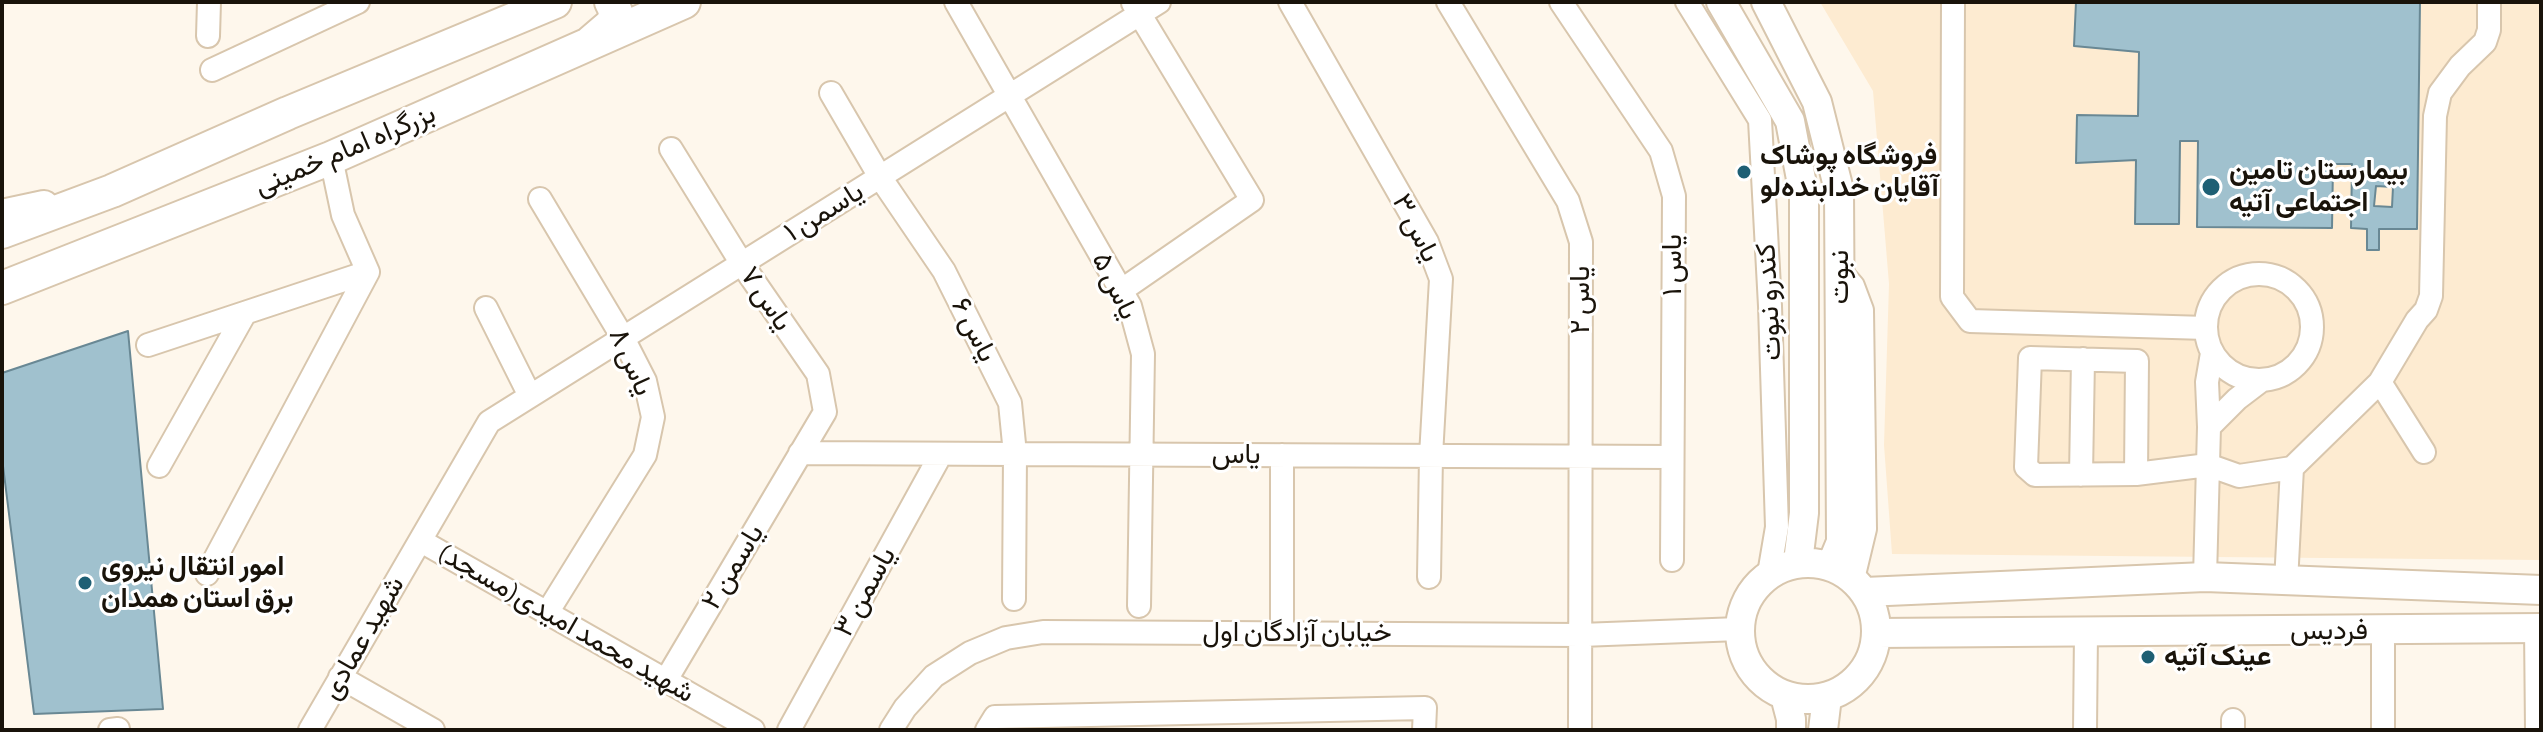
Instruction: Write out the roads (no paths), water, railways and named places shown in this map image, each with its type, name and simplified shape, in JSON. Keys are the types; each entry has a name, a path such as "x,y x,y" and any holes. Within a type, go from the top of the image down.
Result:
{"highway":[{"name":"بزرگراه امام خمینی","path":"2,232 112,191 288,113 555,2"},
{"path":"586,46 612,24 616,12 611,2"},
{"path":"633,2 639,10 646,12 678,5"},
{"name":"بزرگراه امام خمینی","path":"2,288 331,158 678,5"}],"main road":[{"name":"نبوت","path":"1721,2 1790,121 1804,195 1804,513 1798,562"},
{"name":"نبوت","path":"1766,2 1817,102 1839,190 1841,542 1850,579"},
{"path":"2,214 112,191"},
{"path":"1850,579 1874,611 1877,633 1873,654 1862,673 1847,687 1827,697 1806,700 1785,696 1766,685 1751,670 1742,650 1739,629 1743,608 1754,589 1769,574 1798,562 1850,579 2205,577 2541,590"},
{"name":"فردیس","path":"1877,633 2538,628"},
{"path":"1785,696 1791,730"},
{"path":"1823,730 1827,697"}],"street":[{"path":"208,36 209,2"},
{"path":"212,70 358,2"},
{"name":"یاس ۵","path":"956,2 1130,306 1143,354 1139,606"},
{"name":"یاسمن ۱","path":"489,422 1010,95 1136,8 1159,2"},
{"name":"یاس ۳","path":"1290,2 1427,242 1441,279 1431,456 1429,577"},
{"name":"یاس ۲","path":"1448,2 1568,201 1581,242 1580,730"},
{"name":"یاس ۱","path":"1561,2 1661,151 1674,196 1672,560"},
{"name":"کندرو نبوت","path":"1687,2 1760,120 1777,527 1769,574"},
{"path":"1953,2 1952,297 1970,321 2206,328"},
{"path":"2136,474 2137,361 2030,358 2026,467 2035,475 2136,474 2208,465 2239,476 2292,468 2380,382 2426,310 2431,296 2435,116 2440,93 2460,66 2485,42 2489,30 2489,2"},
{"path":"1122,290 1252,200 1136,8"},
{"name":"یاس ۶","path":"831,93 880,177 944,271 1010,403 1015,454 1014,599"},
{"name":"یاس ۷","path":"671,149 742,264 818,374 825,412 800,453"},
{"path":"331,158 343,215 368,272"},
{"name":"یاس ۸","path":"540,199 623,338 645,381 653,417 645,455 547,613"},
{"path":"148,345 368,272"},
{"path":"207,574 368,272"},
{"path":"2205,577 2209,427 2207,382 2212,353 2206,328 2207,315 2215,297 2228,283 2246,275 2266,274 2284,280 2299,292 2309,309 2312,329 2308,348 2297,364 2280,376 2262,380 2242,378 2225,368 2212,353"},
{"path":"486,308 530,396"},
{"path":"159,466 245,313"},
{"path":"2081,475 2083,359"},
{"path":"2209,427 2262,380"},
{"path":"2380,382 2424,452"},
{"name":"شهید عمادی","path":"310,730 489,422"},
{"name":"یاس","path":"800,453 1672,457"},
{"name":"یاسمن ۲","path":"666,680 800,453"},
{"name":"یاسمن ۳","path":"789,730 941,454"},
{"path":"1282,455 1282,633"},
{"path":"2286,582 2292,468"},
{"name":"(مسجد)شهید محمد امیدی","path":"421,541 753,730"},
{"path":"2537,730 2538,628"},
{"name":"خیابان آزادگان اول","path":"891,730 905,708 934,676 970,653 1006,638 1043,632 1581,635 1739,629"},
{"path":"2085,730 2086,632"},
{"path":"2383,644 2383,730"},
{"path":"340,677 433,730"},
{"path":"991,724 1424,719"},
{"path":"110,730 117,730"}],"place":[{"name":"فروشگاه پوشاک آقایان خدابنده‌لو","path":"1744,172"},
{"name":"بیمارستان تامین اجتماعی آتیه","path":"2211,187"},
{"name":"امور انتقال نیروی برق استان همدان","path":"85,583"},
{"name":"عینک آتیه","path":"2148,657"}]}
